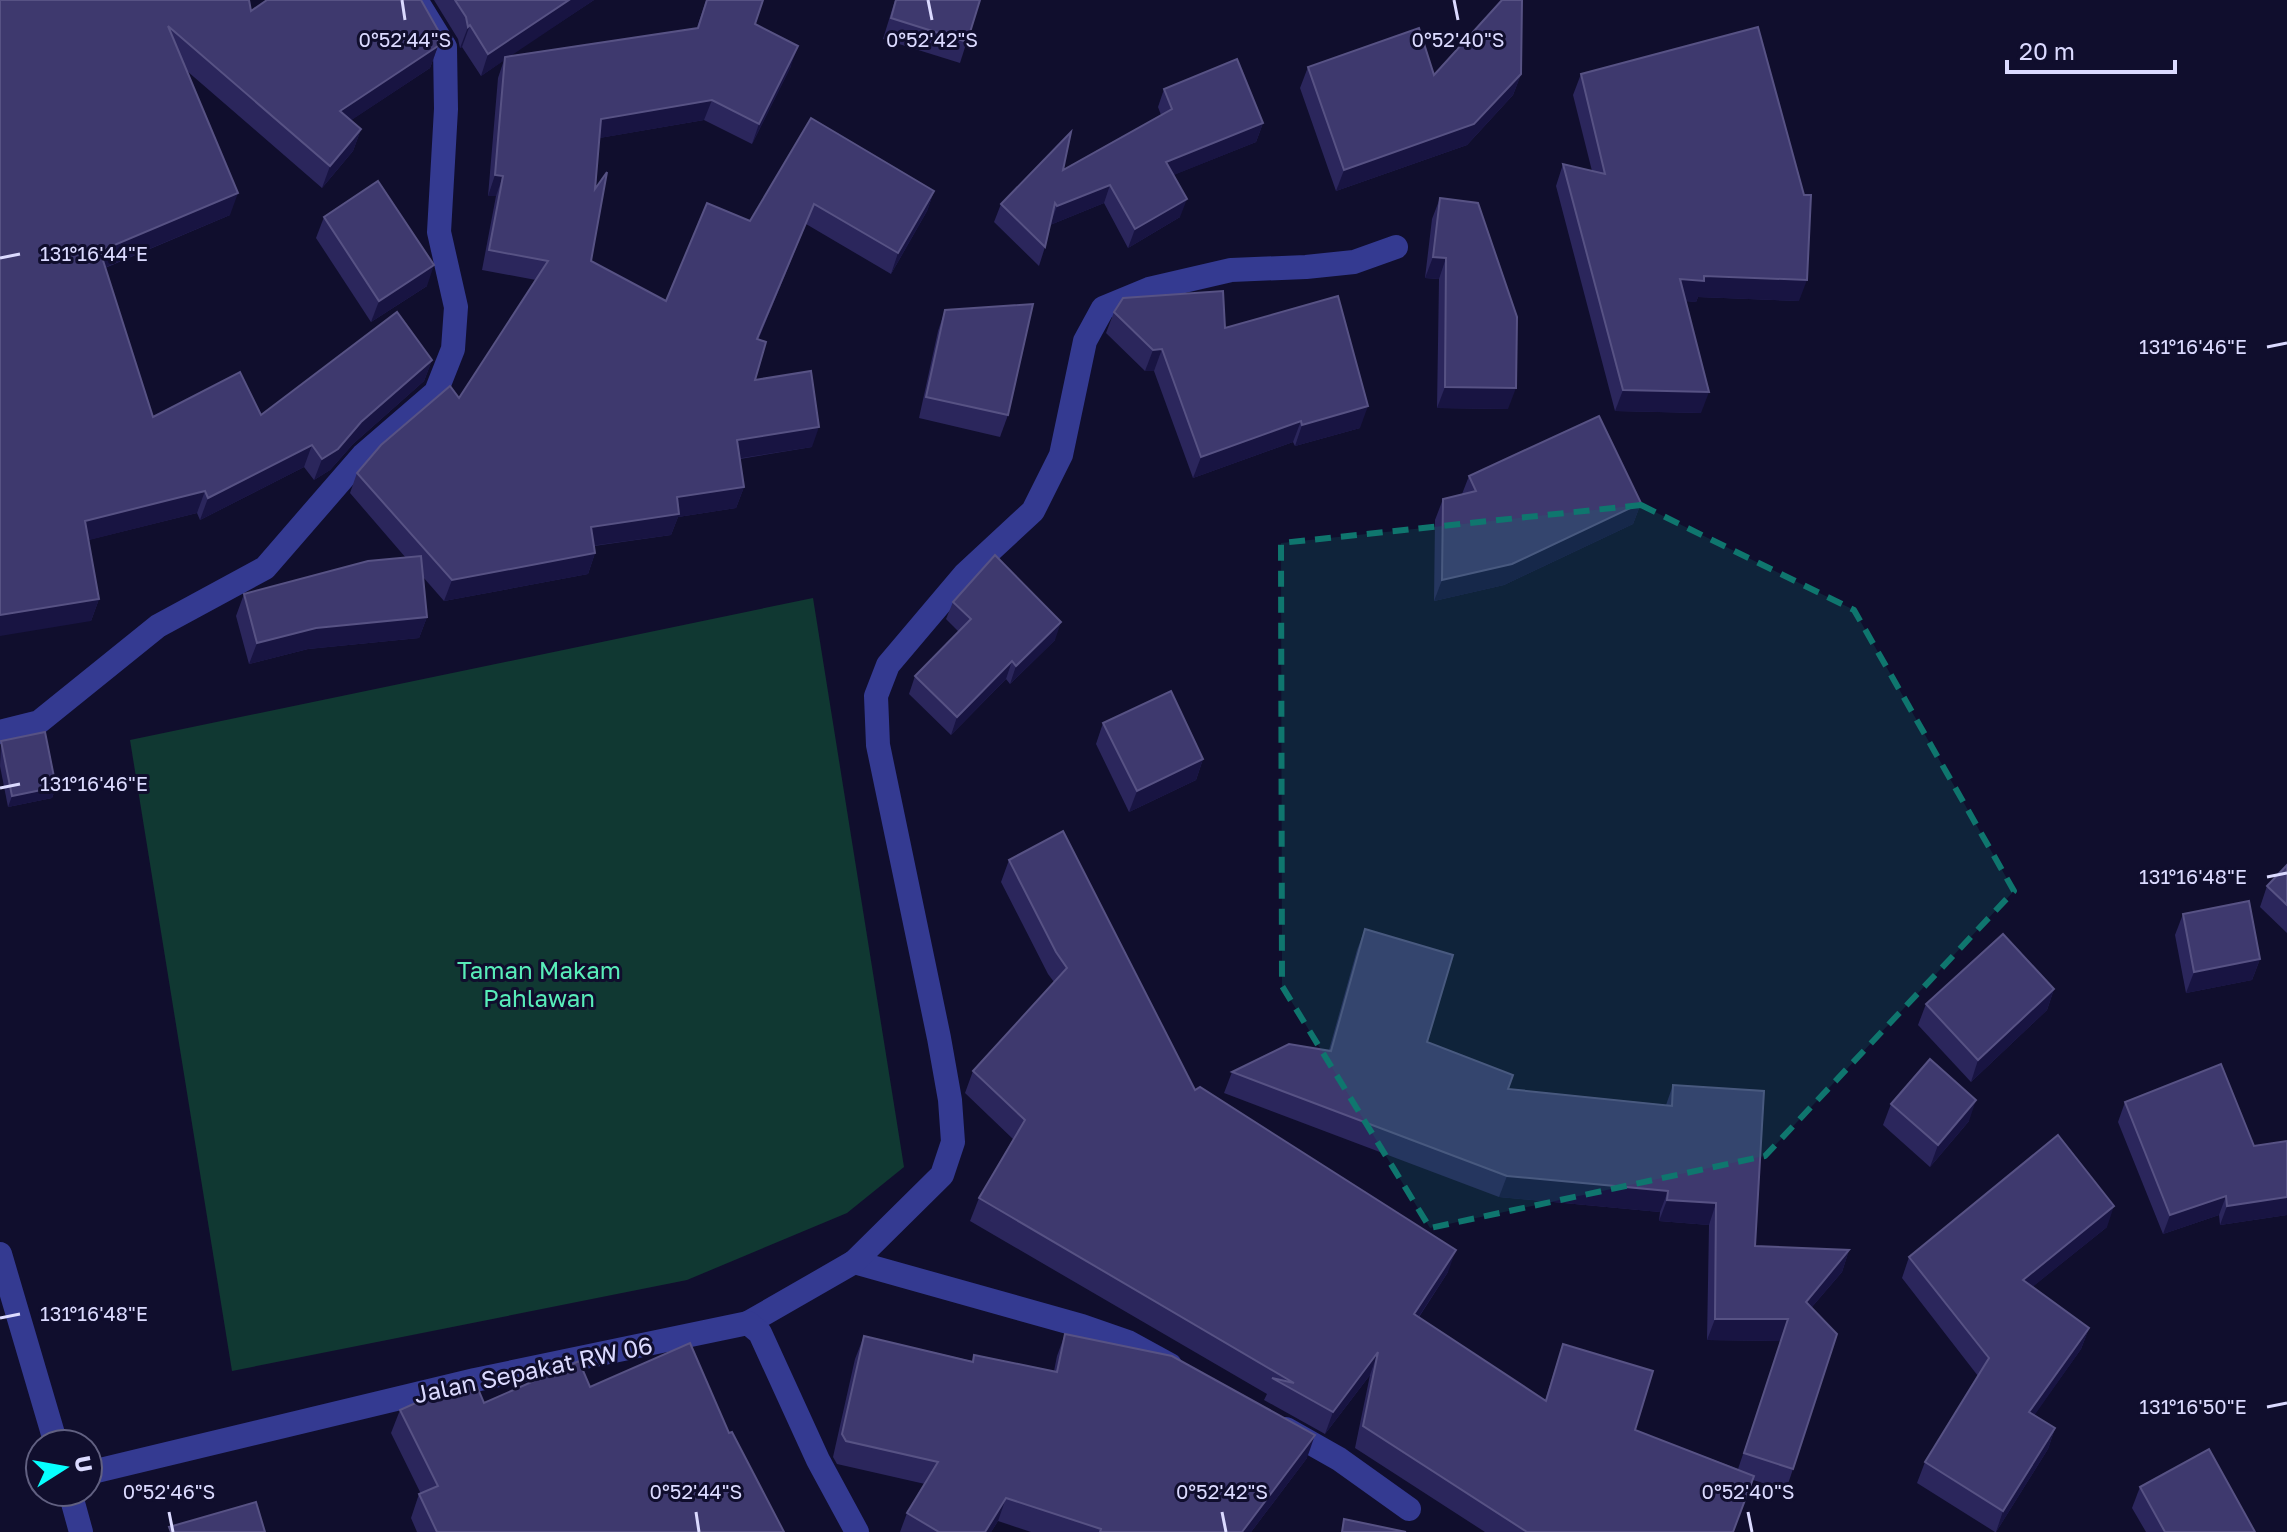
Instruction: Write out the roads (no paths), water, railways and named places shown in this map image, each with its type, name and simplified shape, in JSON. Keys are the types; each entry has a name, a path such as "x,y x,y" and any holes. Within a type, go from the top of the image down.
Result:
{"street":[{"path":"0,732 39,722 158,626 265,568 363,455 436,392 453,349 456,307 439,232 446,109 445,47 416,0"},
{"name":"Jalan Sepakat RW 06","path":"104,1469 475,1380 748,1323 854,1262 942,1175 953,1142 950,1100 939,1038 878,745 876,696 888,665 965,574 1033,511 1061,455 1085,341 1103,308 1149,289 1231,270 1354,262 1396,247"},
{"path":"0,1254 51,1428"},
{"path":"854,1262 1082,1326 1128,1342 1194,1378"},
{"path":"748,1323 760,1333 818,1460 857,1532"},
{"path":"1260,1415 1339,1459 1409,1509"},
{"path":"74,1508 81,1532"}],"park label":[{"name":"Taman Makam Pahlawan","path":"539,983"}]}
